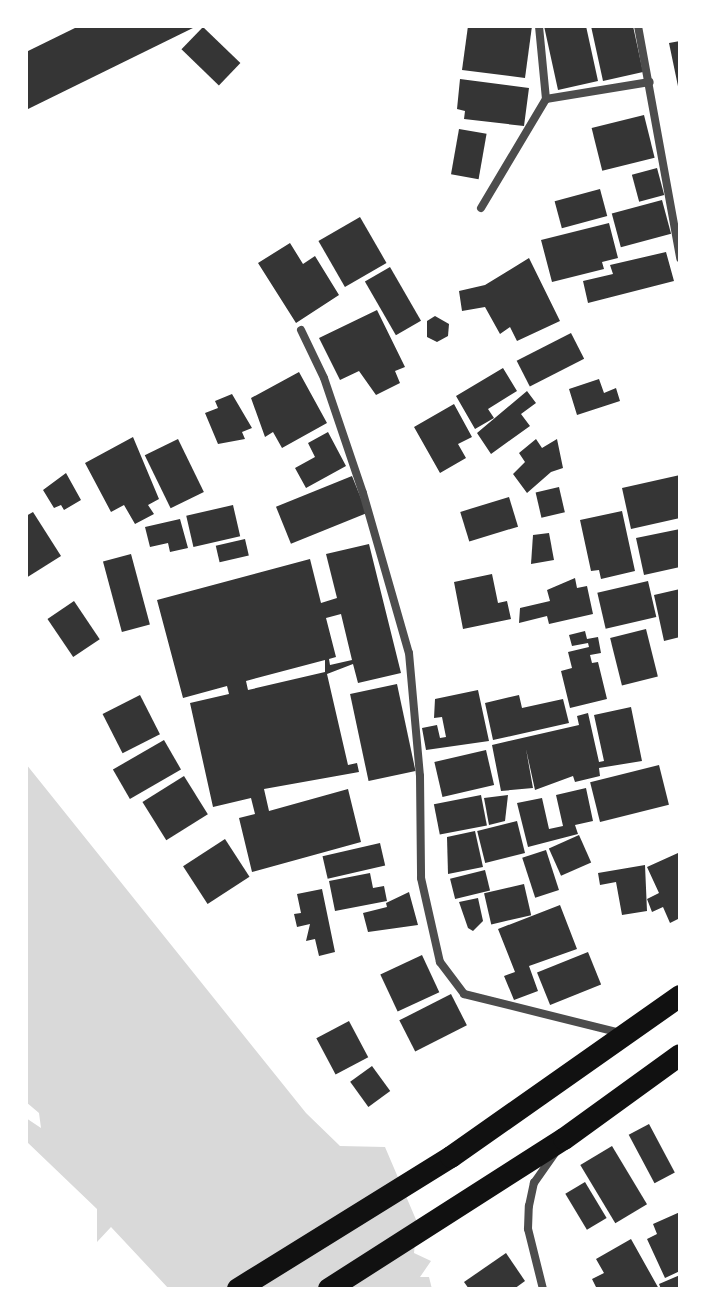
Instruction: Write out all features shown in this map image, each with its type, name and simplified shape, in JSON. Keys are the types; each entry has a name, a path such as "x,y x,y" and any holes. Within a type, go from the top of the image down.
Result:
{"highway":[{"path":"238,1289 451,1157 680,996"},
{"path":"329,1289 564,1139 680,1055"}],"street":[{"path":"481,208 546,99 539,26"},
{"path":"638,26 680,258"},
{"path":"546,99 650,82"},
{"path":"301,330 363,493 409,653 420,776 419,863 440,962 464,994 624,1034"},
{"path":"543,1289 528,1229 529,1206 534,1183 564,1139"}],"shaded area":[{"path":"26,764 306,1113 340,1146 385,1147 417,1222 414,1253 431,1261 420,1277 429,1277 432,1289 169,1289 111,1227 97,1242 97,1209 26,1141 26,1118 41,1128 39,1113 26,1102"}],"building":[{"path":"79,26 197,26 26,110 26,52"},
{"path":"468,26 532,26 525,78 462,70"},
{"path":"544,26 586,26 598,81 558,90"},
{"path":"591,26 633,26 643,72 603,81"},
{"path":"203,27 240,63 219,85 181,49"},
{"path":"680,41 680,90 679,91 669,43"},
{"path":"460,79 529,88 524,126 464,119 465,111 457,109"},
{"path":"644,115 655,158 602,171 592,128"},
{"path":"459,129 487,134 479,179 451,174"},
{"path":"657,168 664,195 639,202 632,175"},
{"path":"600,189 607,216 562,228 555,201"},
{"path":"662,200 671,234 621,247 612,213"},
{"path":"360,217 387,263 345,287 318,241"},
{"path":"609,223 618,258 602,262 604,269 552,282 541,240"},
{"path":"290,243 303,264 315,256 339,295 296,323 258,263"},
{"path":"666,252 674,281 588,303 583,281 613,274 610,265"},
{"path":"529,258 560,321 517,341 510,327 500,334 485,307 462,311 459,291 485,285"},
{"path":"390,267 421,321 396,335 365,282"},
{"path":"377,310 405,367 395,371 400,383 376,395 359,371 340,380 319,338"},
{"path":"435,316 449,324 448,336 437,342 427,337 427,321"},
{"path":"571,333 584,359 530,387 517,361"},
{"path":"503,368 517,391 488,409 494,418 475,429 456,396"},
{"path":"299,372 327,423 282,448 273,432 265,437 251,398"},
{"path":"599,379 604,393 616,388 620,401 577,415 569,389"},
{"path":"527,391 536,403 521,414 530,426 491,454 477,433"},
{"path":"232,394 252,428 242,432 245,439 218,444 205,413 218,408 215,401"},
{"path":"454,404 472,437 458,444 466,458 440,473 414,427"},
{"path":"328,432 346,466 306,488 295,468 315,457 308,443"},
{"path":"133,437 159,499 148,505 154,514 135,524 124,505 111,512 85,463"},
{"path":"178,439 204,492 171,508 145,455"},
{"path":"536,439 542,448 557,439 563,468 551,472 527,493 513,474 525,462 519,453"},
{"path":"66,473 81,500 64,510 61,505 54,508 43,490"},
{"path":"680,475 680,518 631,529 622,488"},
{"path":"352,476 367,513 291,544 276,507"},
{"path":"559,487 565,512 541,518 536,492"},
{"path":"509,497 518,527 469,542 460,512"},
{"path":"233,505 240,536 193,547 186,516"},
{"path":"622,511 635,571 601,579 599,570 591,571 580,520"},
{"path":"33,512 61,556 26,578 26,516"},
{"path":"180,519 188,548 170,552 168,543 150,547 145,527"},
{"path":"680,529 680,567 644,575 636,538"},
{"path":"549,533 554,560 531,564 533,535"},
{"path":"245,539 249,556 220,562 216,546"},
{"path":"369,544 401,673 358,683 353,664 327,674 348,765 357,763 359,772 264,789 269,811 348,789 361,842 252,872 239,818 255,814 251,798 213,807 190,703 229,694 227,686 183,698 157,600 310,559 321,603 337,598 326,554","holes":["341,614 352,660 330,665 329,659 336,657 326,618","325,660 325,672 248,690 246,681"]},
{"path":"131,554 150,625 122,632 103,562"},
{"path":"492,574 498,603 507,601 511,619 463,629 454,582"},
{"path":"575,578 577,588 587,586 593,614 549,624 547,616 519,623 520,608 550,601 547,590"},
{"path":"648,581 656,617 606,629 597,593"},
{"path":"680,589 680,637 664,641 654,595"},
{"path":"74,601 100,639 73,657 47,619"},
{"path":"646,629 658,677 622,685 610,638"},
{"path":"585,631 587,639 598,637 601,653 590,655 592,663 598,662 607,699 570,708 561,671 572,668 568,652 589,647 588,643 572,646 569,635"},
{"path":"397,684 416,771 369,781 350,694"},
{"path":"478,690 489,741 426,750 422,728 437,725 440,738 446,737 442,717 434,718 435,699"},
{"path":"140,695 160,734 123,753 103,714"},
{"path":"519,695 522,708 563,699 569,723 493,740 485,703"},
{"path":"631,707 642,761 599,768 600,776 575,782 573,776 535,790 526,749 533,788 501,791 492,745 579,725 577,716 588,713 599,762 604,761 594,715"},
{"path":"164,740 181,769 130,799 113,770"},
{"path":"486,750 494,785 442,797 434,762"},
{"path":"659,765 669,805 600,822 590,782"},
{"path":"184,776 208,814 166,840 142,802"},
{"path":"586,788 593,821 575,825 578,834 528,847 517,803 542,798 549,829 563,826 556,795"},
{"path":"481,795 487,825 440,835 434,804"},
{"path":"508,795 505,821 489,825 484,798"},
{"path":"517,821 525,853 485,863 477,831"},
{"path":"475,831 483,867 448,874 447,837"},
{"path":"579,835 591,862 561,876 549,848"},
{"path":"225,839 250,877 208,904 183,866"},
{"path":"380,843 385,865 328,879 323,856"},
{"path":"546,850 559,890 535,898 522,858"},
{"path":"678,853 680,918 670,923 663,907 652,912 647,899 659,893 647,867"},
{"path":"645,865 647,911 622,915 616,882 600,885 598,873"},
{"path":"485,870 490,890 455,899 450,879"},
{"path":"370,873 373,888 384,886 387,901 335,911 329,881"},
{"path":"524,884 531,915 491,924 484,893"},
{"path":"322,889 335,952 319,956 315,939 306,941 310,924 297,927 294,914 301,913 297,894"},
{"path":"409,892 418,925 368,932 363,913 387,907 386,903"},
{"path":"478,898 483,921 473,931 468,928 459,902"},
{"path":"560,905 577,949 529,966 538,991 514,1000 504,976 515,972 498,929"},
{"path":"588,952 601,984 550,1005 537,973"},
{"path":"422,955 439,992 398,1012 380,974"},
{"path":"451,994 467,1025 415,1052 399,1020"},
{"path":"349,1021 368,1057 336,1075 316,1038"},
{"path":"372,1066 390,1091 368,1107 350,1082"},
{"path":"649,1124 675,1173 655,1183 629,1135"},
{"path":"612,1146 647,1204 615,1223 580,1165"},
{"path":"585,1182 607,1218 587,1230 565,1194"},
{"path":"680,1212 680,1271 665,1278 647,1239 657,1234 653,1224"},
{"path":"631,1239 659,1289 597,1289 592,1279 604,1273 596,1259"},
{"path":"506,1253 525,1281 514,1289 469,1289 464,1282"},
{"path":"680,1275 680,1289 661,1289 659,1284"}]}
